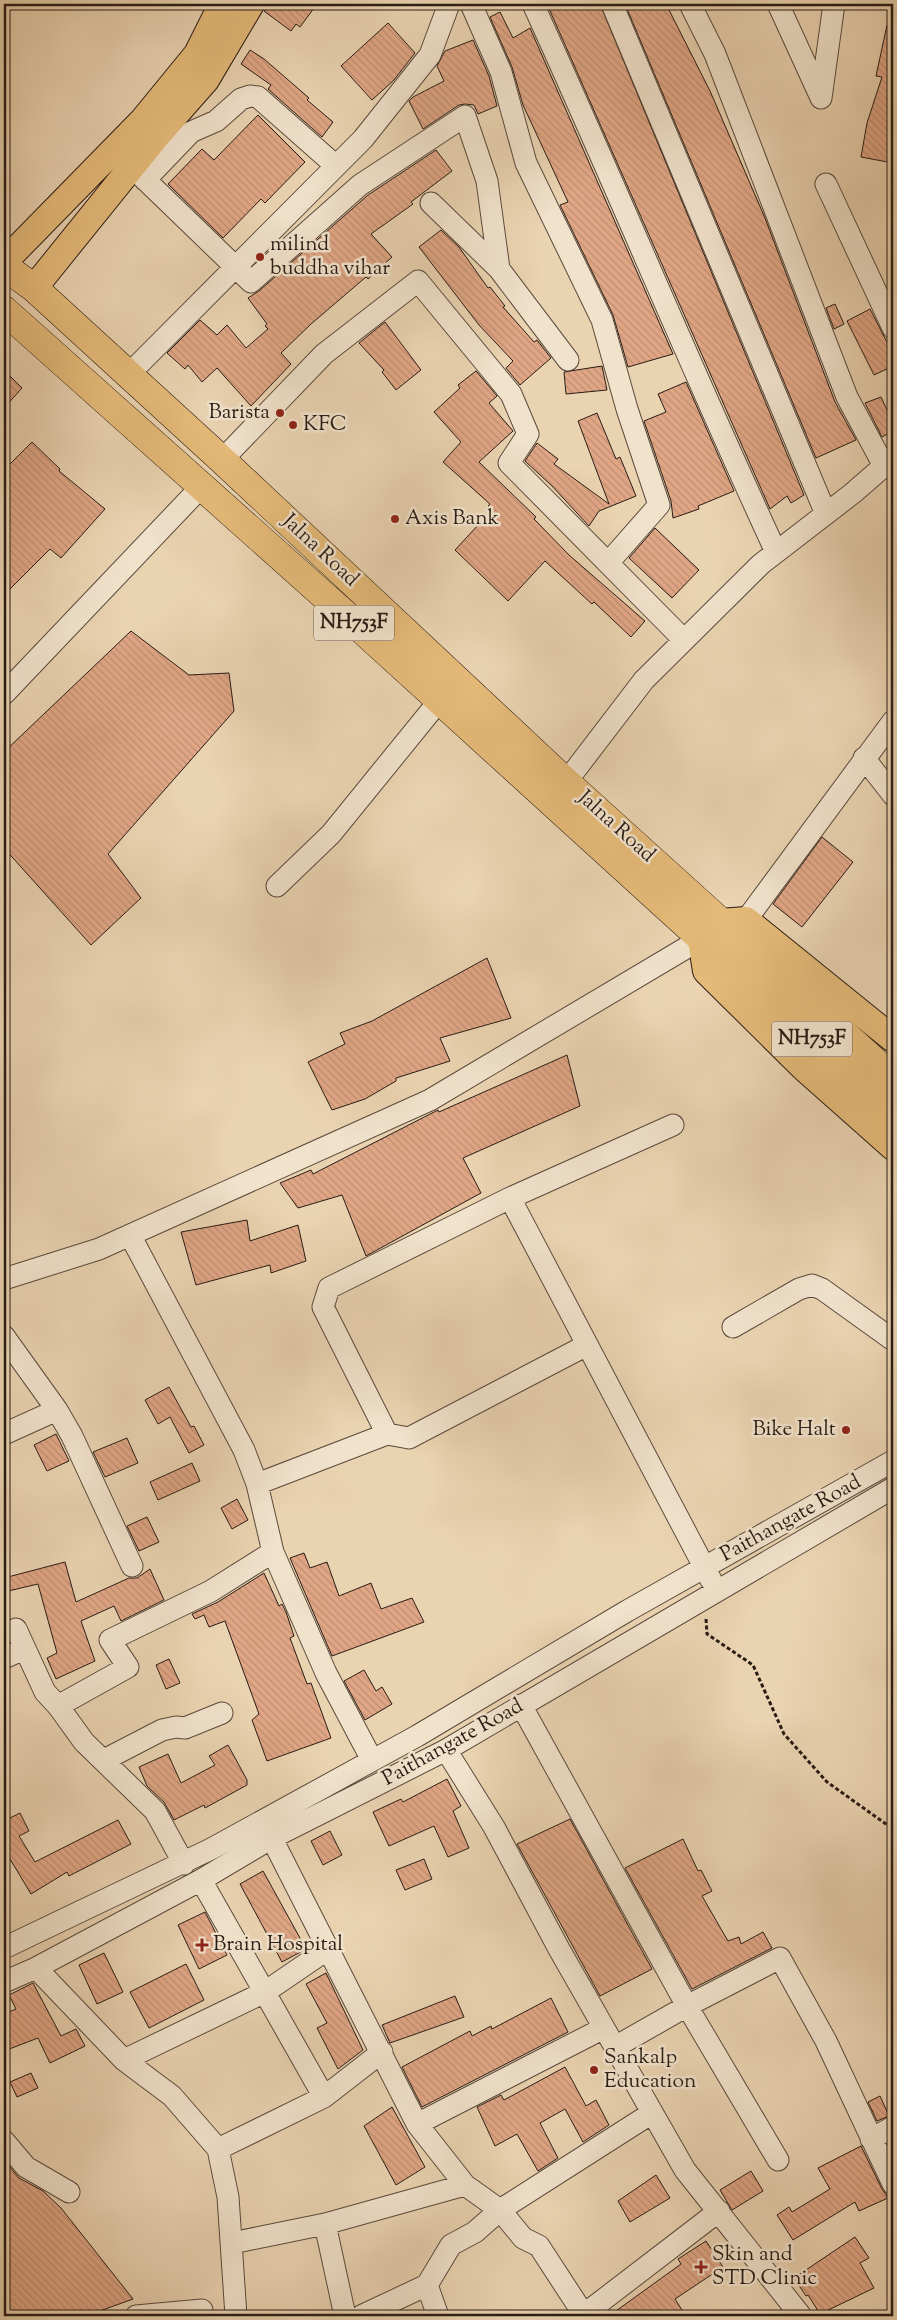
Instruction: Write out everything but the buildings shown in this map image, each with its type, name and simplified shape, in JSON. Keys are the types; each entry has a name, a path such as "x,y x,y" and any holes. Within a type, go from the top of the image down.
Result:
{"highway":[{"name":"Jalna Road","path":"4,266 34,288 127,376 222,460 723,927"},
{"name":"Jalna Road","path":"4,310 439,701 723,927"},
{"name":"NH753F","path":"723,927 893,1078"},
{"name":"NH753F","path":"723,927 893,1113"}],"main road":[{"path":"4,262 143,120 197,54 222,4"},
{"path":"34,288 138,174 206,80 251,4"},
{"path":"893,1039 723,927 706,971 804,1068 893,1147"}],"street":[{"path":"127,376 363,139 430,55 449,4"},
{"path":"471,4 501,72 526,162 602,320 627,409 659,505 608,563"},
{"path":"533,4 601,153 710,409 776,552"},
{"path":"612,4 826,514"},
{"path":"566,782 644,680 684,640 761,564 888,463 847,397 715,54 690,4"},
{"path":"778,4 821,98 834,4"},
{"path":"336,166 258,97 250,96 241,99 216,120 191,132 138,174 250,282 360,185 466,116 488,181 499,269"},
{"path":"826,184 893,328"},
{"path":"430,203 499,269 568,360"},
{"path":"222,460 324,354 418,281 511,394 528,434 509,463 684,640"},
{"path":"4,694 202,487"},
{"path":"277,886 331,834 439,701"},
{"path":"4,1279 99,1249 430,1100 723,927 893,721"},
{"path":"864,758 893,795"},
{"path":"387,1434 323,1307 324,1297 329,1288 510,1198 673,1125"},
{"path":"510,1198 704,1568 711,1594"},
{"path":"130,1235 244,1450 257,1484 273,1552 326,1673 372,1760"},
{"path":"733,1327 799,1289 812,1285 822,1289 893,1340"},
{"path":"257,1484 387,1434 409,1438 587,1345"},
{"path":"6,1346 57,1410 72,1436 132,1566"},
{"path":"4,1434 57,1410"},
{"name":"Paithangate Road","path":"4,1982 36,1968 201,1880 266,1829 372,1760 893,1461"},
{"name":"Paithangate Road","path":"4,1948 184,1864 446,1750 893,1488"},
{"path":"58,1706 128,1667 110,1640 211,1591 273,1552"},
{"path":"16,1629 46,1692 84,1742 155,1811 184,1864"},
{"path":"4,1658 24,1649"},
{"path":"522,1705 686,2006 778,2160"},
{"path":"104,1760 162,1730 176,1727 186,1728 222,1713"},
{"path":"446,1750 494,1827 684,2170 719,2211 797,2315"},
{"path":"266,1829 382,2052 417,2124 465,2185 500,2210 523,2238 540,2246 583,2315 719,2211"},
{"path":"201,1880 324,2097"},
{"path":"124,2060 265,1992 328,1949"},
{"path":"615,2047 686,2006 780,1958 826,2041 893,2184"},
{"path":"36,1968 124,2060 172,2096 218,2148 228,2197 236,2316"},
{"path":"417,2124 604,2028"},
{"path":"218,2148 324,2097 382,2052"},
{"path":"361,2316 427,2285 451,2245 475,2232 500,2210 652,2113"},
{"path":"871,2139 893,2127"},
{"path":"4,2141 26,2167 69,2192"},
{"path":"232,2243 325,2224 465,2185"},
{"path":"325,2224 345,2316"},
{"path":"427,2285 438,2316"},
{"path":"136,2316 202,2310 202,2316"}],"path":[{"path":"711,1594 707,1634 753,1665 784,1734 827,1782 893,1829"}],"place":[{"name":"milind buddha vihar","path":"260,257"},
{"name":"Barista","path":"280,413"},
{"name":"KFC","path":"293,425"},
{"name":"Axis Bank","path":"395,519"},
{"name":"Bike Halt","path":"846,1430"},
{"name":"Brain Hospital","path":"202,1945"},
{"name":"Sankalp Education","path":"594,2070"},
{"name":"Skin and STD Clinic","path":"701,2267"}]}
